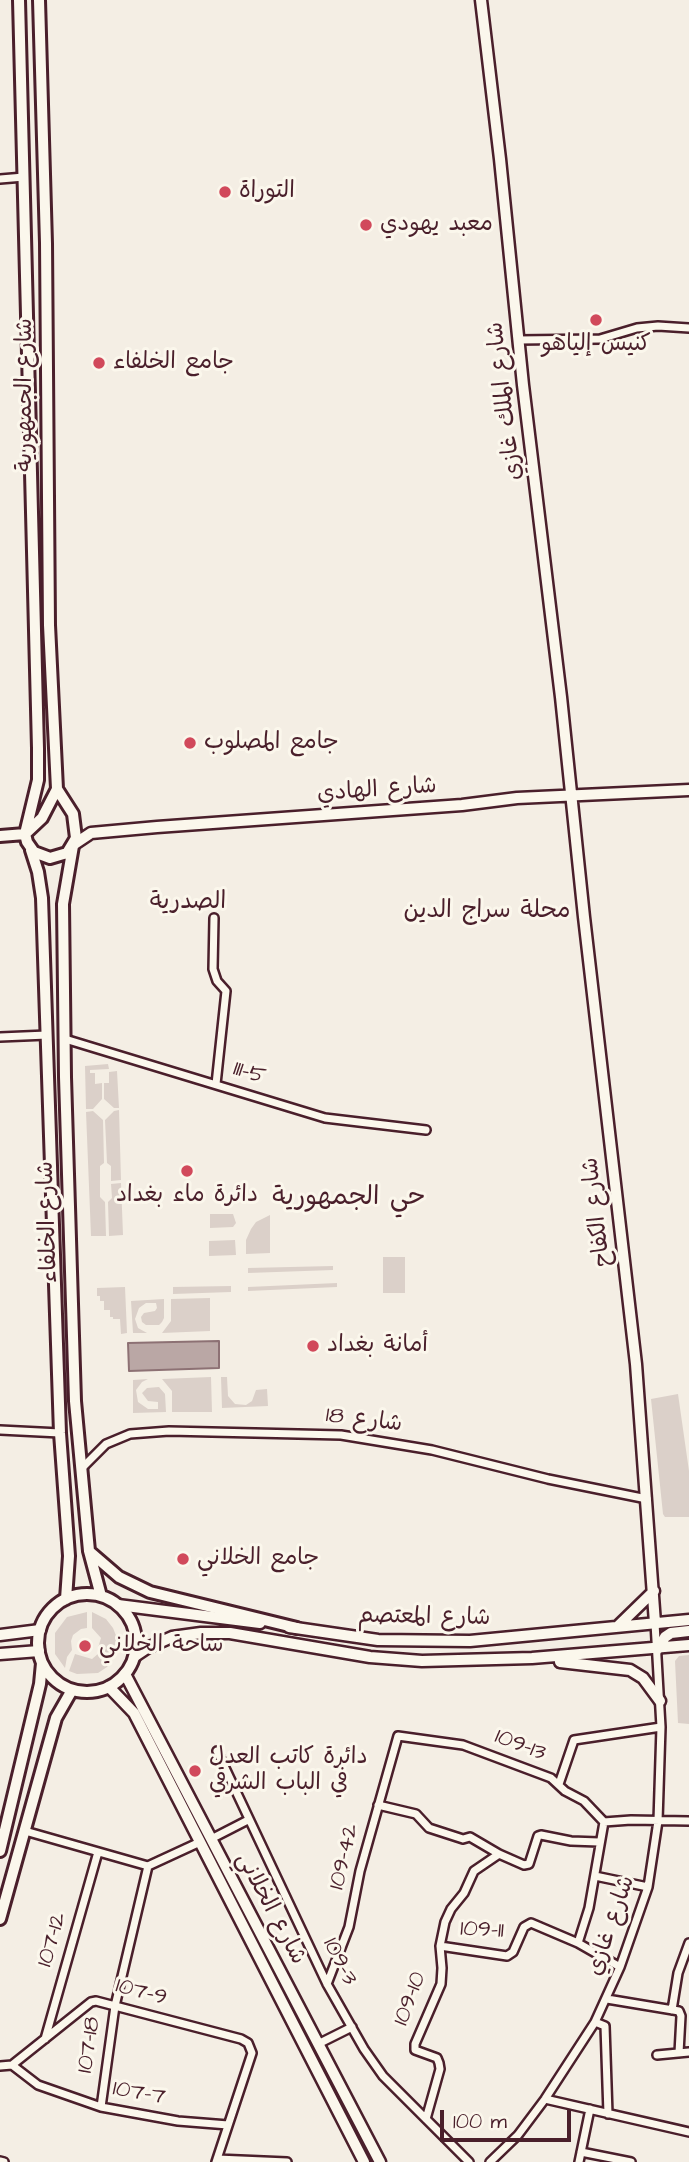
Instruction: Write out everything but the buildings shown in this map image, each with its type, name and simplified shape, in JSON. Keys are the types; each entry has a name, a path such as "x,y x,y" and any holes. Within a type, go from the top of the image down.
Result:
{"main road":[{"path":"19,0 38,748 38,780 25,834"},
{"name":"شارع الجمهورية","path":"39,0 46,243 49,625 57,789"},
{"name":"شارع الملك غازي","path":"481,0 571,797"},
{"path":"0,836 25,834 43,818 57,789"},
{"name":"شارع الخلفاء","path":"57,789 75,820 76,838 63,904 75,1401 89,1551 101,1596"},
{"name":"شارع الهادي","path":"73,846 88,835 104,832 517,798 689,790"},
{"name":"شارع الكفاح","path":"571,797 636,1364 655,1623"},
{"name":"شارع الخلفاء","path":"25,834 38,872 42,898 60,1433 69,1556 66,1598"},
{"path":"30,848 39,855 50,858 65,854 73,846"},
{"path":"89,1551 119,1577 150,1592 297,1628"},
{"path":"617,1627 654,1591"},
{"path":"0,1851 4,1816 40,1685 40,1657 40,1630 45,1617 54,1606 66,1598 83,1594 101,1596 118,1605 130,1619 136,1637 135,1656 125,1675 109,1687 91,1692 72,1690 60,1684 49,1675 40,1657"},
{"name":"شارع المعتصم","path":"118,1605 378,1640 470,1641 689,1620"},
{"path":"0,1635 40,1630"},
{"path":"657,1649 671,1633 689,1631"},
{"name":"شارع المعتصم","path":"135,1656 172,1637 211,1633 230,1633 370,1657 422,1661 532,1658 689,1645"},
{"path":"0,1654 40,1657"},
{"path":"532,1658 630,1670 643,1678 660,1701"},
{"name":"شارع الخلاني","path":"125,1675 380,2162"},
{"name":"شارع الخلاني","path":"109,1687 134,1713 364,2162"},
{"path":"0,1919 56,1718 72,1690"}],"street":[{"path":"0,179 24,177"},
{"path":"518,340 600,339 637,328 689,328"},
{"path":"214,918 213,970 217,981 226,991 216,1084"},
{"path":"0,1037 47,1035"},
{"name":"111-5","path":"65,1039 325,1118 426,1130"},
{"path":"0,1430 60,1433"},
{"name":"شارع 18","path":"82,1468 106,1444 130,1434 169,1431 341,1435 432,1450 548,1479 647,1499"},
{"name":"شارع غازي","path":"490,2162 517,2135 545,2099 595,2022 620,1967 648,1887 658,1821 661,1727 655,1623"},
{"path":"559,1784 574,1740 661,1727"},
{"name":"109-13","path":"396,1738 401,1736 463,1745 551,1778 565,1791 584,1801 604,1822"},
{"name":"109-42","path":"327,1984 349,1927 360,1871 396,1738"},
{"name":"109-3","path":"217,1751 327,1984 372,2063 469,2162"},
{"path":"378,1805 415,1814 429,1828 463,1839 470,1837 499,1854 527,1865 538,1836 541,1835 570,1841 599,1842"},
{"path":"211,1839 248,1820"},
{"path":"578,1943 595,1876 604,1822 689,1821"},
{"path":"25,1831 148,1866 200,1842"},
{"name":"107-12","path":"45,2039 98,1852"},
{"name":"109-10","path":"426,2119 440,2069 437,2059 415,2050 415,2044 441,1984 440,1947 451,1909 464,1893 474,1871 499,1854"},
{"name":"107-18","path":"101,2107 115,2006 148,1866"},
{"path":"595,1876 648,1887"},
{"name":"109-11","path":"440,1947 507,1956 513,1952 524,1927 531,1923 578,1943 620,1967"},
{"path":"672,2010 678,1973 689,1944"},
{"path":"607,1999 679,2011 680,2053"},
{"name":"107-9","path":"12,2065 91,2002 96,2001 241,2039 248,2043 252,2053 228,2125"},
{"path":"595,2022 605,2026 608,2113"},
{"path":"318,2044 352,2027"},
{"path":"657,2055 689,2052"},
{"path":"0,2066 12,2065"},
{"name":"107-7","path":"12,2065 38,2085 101,2107 166,2119 228,2125"},
{"path":"545,2099 689,2132"},
{"path":"579,2162 590,2109"},
{"path":"228,2125 216,2161 287,2162"},
{"path":"581,2152 631,2162"}],"shaded area":[{"path":"108,1064 109,1069 90,1070 90,1073 95,1073 95,1084 102,1083 102,1099 93,1109 86,1109 85,1066"},
{"path":"117,1071 119,1108 114,1108 104,1099 104,1083 109,1083 109,1072"},
{"path":"119,1110 121,1180 111,1181 111,1166 107,1163 105,1120"},
{"path":"93,1111 103,1120 104,1163 100,1166 100,1197 105,1202 106,1236 91,1236 86,1112"},
{"path":"121,1183 123,1235 109,1236 108,1202 112,1198 111,1184"},
{"path":"210,1214 233,1214 236,1223 233,1227 210,1228"},
{"path":"270,1215 270,1253 246,1254 246,1240 251,1229 256,1222"},
{"path":"235,1240 236,1255 209,1256 209,1241"},
{"path":"383,1257 405,1257 405,1293 383,1293"},
{"path":"333,1266 333,1270 248,1273 248,1268"},
{"path":"337,1283 337,1287 248,1291 248,1287"},
{"path":"231,1286 231,1292 173,1294 173,1287"},
{"path":"125,1287 127,1333 121,1334 120,1319 113,1319 110,1317 110,1310 104,1310 104,1301 100,1301 100,1296 97,1296 97,1288"},
{"path":"210,1298 210,1331 162,1333 171,1321 171,1299"},
{"path":"164,1299 162,1322 159,1325 146,1325 142,1322 144,1313 157,1308 156,1303 146,1303 139,1308 135,1319 138,1328 147,1333 133,1333 131,1301"},
{"path":"219,1341 219,1368 129,1371 128,1343"},
{"path":"211,1377 212,1412 172,1412 172,1391 162,1379"},
{"path":"221,1377 227,1377 228,1396 235,1404 246,1405 252,1401 256,1390 267,1389 268,1406 222,1408"},
{"path":"148,1379 136,1390 138,1402 148,1409 158,1409 158,1402 148,1401 142,1393 147,1388 159,1387 165,1394 166,1412 133,1413 133,1380"},
{"path":"678,1394 689,1471 689,1517 665,1517 651,1399"},
{"path":"87,1612 87,1628 73,1635 72,1650 67,1657 65,1668 55,1654 55,1633 67,1617"},
{"path":"92,1612 106,1619 113,1628 117,1649 107,1667 98,1673 77,1674 69,1671 75,1654 92,1659 99,1653 97,1651 101,1638 92,1628"},
{"path":"689,1655 689,1724 678,1723 675,1661 679,1656"}],"place":[{"name":"التوراة","path":"225,192"},
{"name":"معبد يهودي","path":"366,225"},
{"name":"كنيس إلياهو","path":"596,320"},
{"name":"جامع الخلفاء","path":"99,363"},
{"name":"جامع المصلوب","path":"190,743"},
{"name":"دائرة ماء بغداد","path":"187,1171"},
{"name":"أمانة بغداد","path":"313,1346"},
{"name":"جامع الخلاني","path":"183,1559"},
{"name":"ساحة الخلاني","path":"85,1646"},
{"name":"دائرة كاتب العدل في الباب الشرقي","path":"195,1771"}],"district":[{"name":"الصدرية","path":"188,903"},
{"name":"محلة سراج الدين","path":"487,912"},
{"name":"حي الجمهورية","path":"349,1199"}]}
